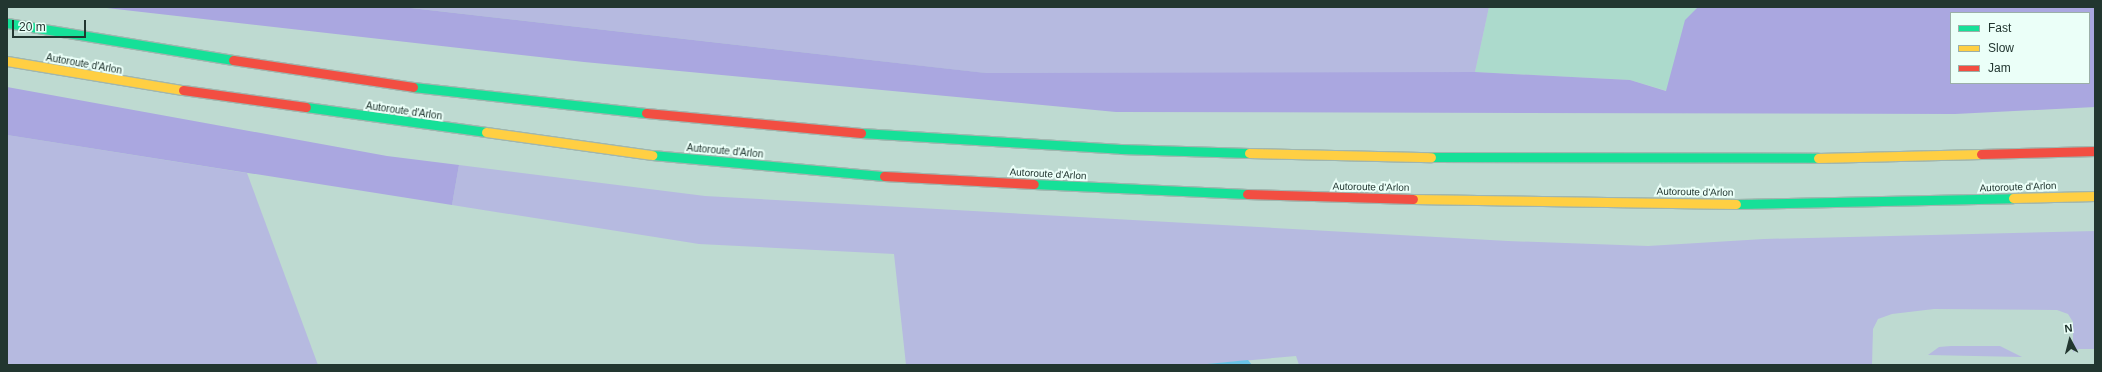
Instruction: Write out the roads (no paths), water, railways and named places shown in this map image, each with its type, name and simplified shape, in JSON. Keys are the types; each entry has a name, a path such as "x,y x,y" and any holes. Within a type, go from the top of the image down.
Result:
{"highway":[{"path":"7,23 131,45 455,93 716,122 901,136 1121,149 1352,157 1762,159 2095,151"},
{"name":"Autoroute d'Arlon","path":"7,61 134,84 649,155 856,174 1077,187 1351,198 1732,204 2095,196"}]}
